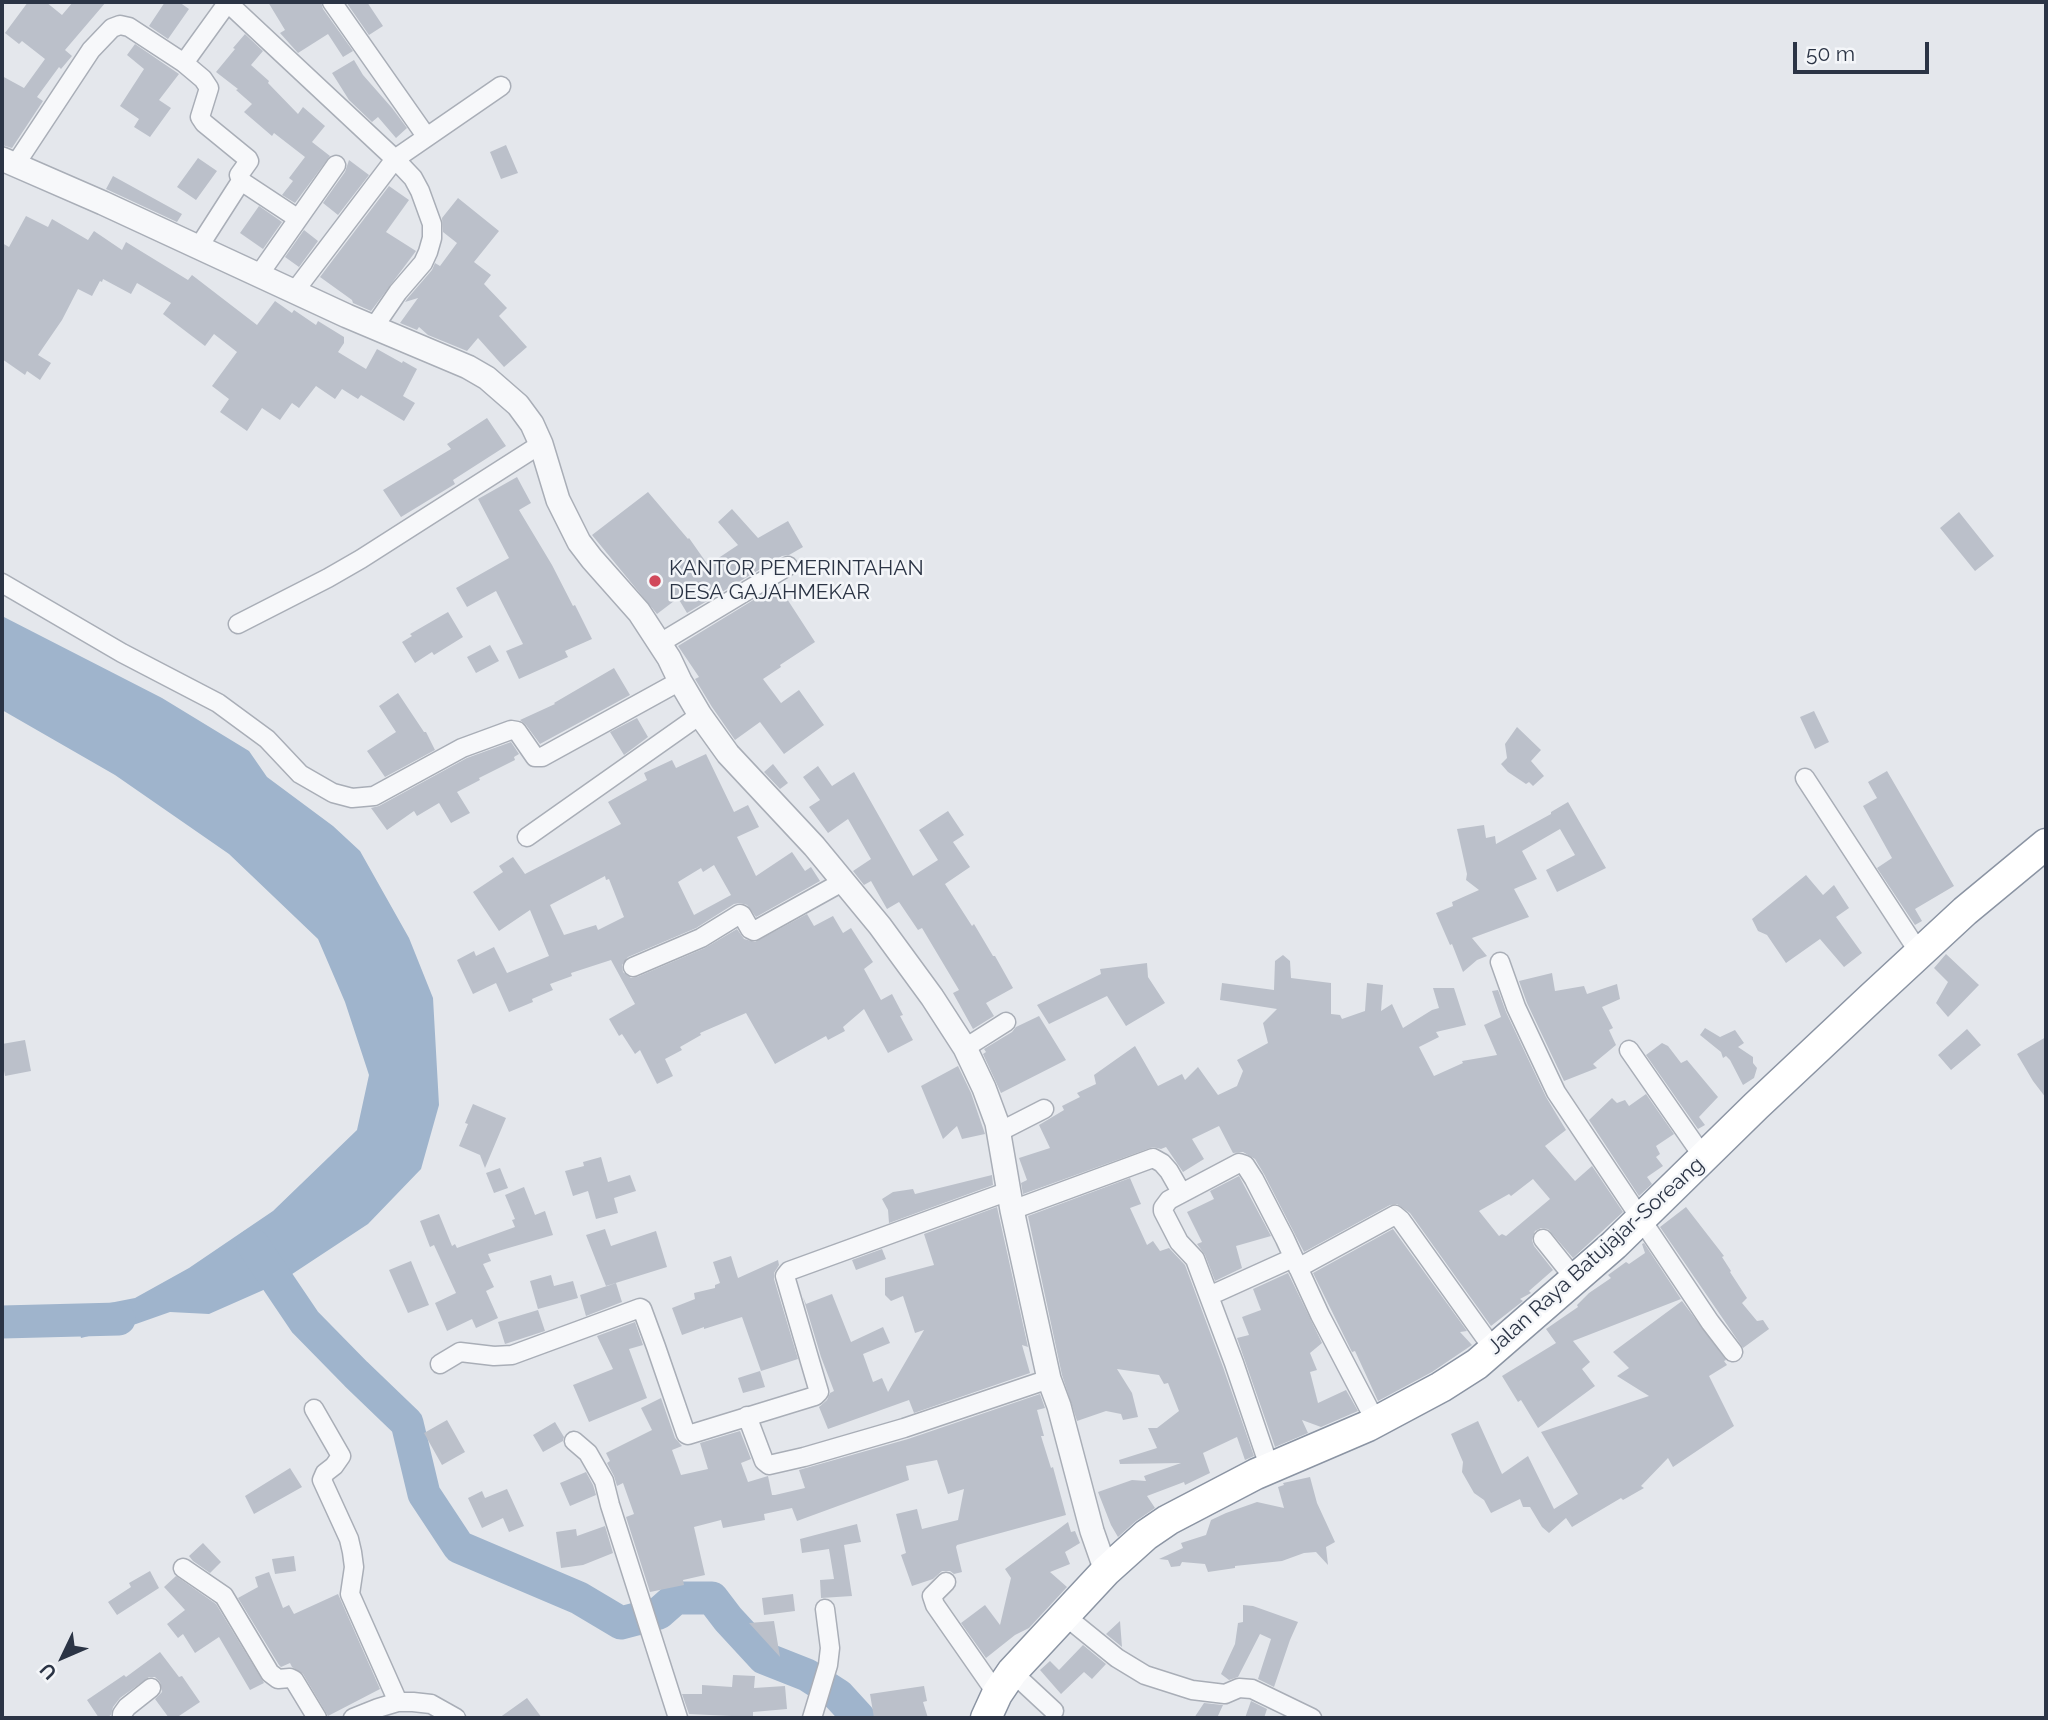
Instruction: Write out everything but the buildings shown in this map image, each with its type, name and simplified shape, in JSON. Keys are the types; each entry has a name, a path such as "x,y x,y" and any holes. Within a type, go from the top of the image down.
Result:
{"highway":[{"name":"Jalan Raya Batujajar-Soreang","path":"996,1700 1064,1615 1106,1571 1146,1535 1168,1520 1270,1469 1376,1422 1477,1364 1642,1220 1766,1097 1965,911 2046,844"}],"street":[{"path":"184,63 228,2 413,178 430,215 432,238 423,263 398,292 374,327"},
{"path":"332,2 426,136"},
{"path":"298,218 242,181 239,175 248,159 201,120 200,114 208,88 203,79 184,63 129,27 120,25 112,28 91,50 8,162 103,203 258,276 468,367 487,378 518,405 532,424 541,444 558,500 579,542 639,612 660,643 700,715 728,754 844,881 908,961 965,1048 984,1087 999,1132 1049,1379 1106,1571"},
{"path":"294,292 395,159 501,86"},
{"path":"258,276 336,165"},
{"path":"198,248 242,181"},
{"path":"238,624 328,578 541,444"},
{"path":"660,643 788,566"},
{"path":"2,583 122,653 218,703 267,739 300,774 332,793 352,798 374,796 462,748 510,730 517,732 535,757 542,757 680,681"},
{"path":"527,837 700,715"},
{"path":"1805,778 1920,954"},
{"path":"633,967 701,938 740,914 754,931 844,881"},
{"path":"1500,962 1516,1007 1556,1092 1710,1322 1733,1352"},
{"path":"965,1048 1006,1023"},
{"path":"1629,1049 1695,1145 1706,1156"},
{"path":"999,1132 1044,1109"},
{"path":"440,1364 460,1352 512,1355 640,1308 685,1434 688,1435 815,1396 819,1392 786,1273 1153,1158 1170,1171 1181,1192"},
{"path":"1270,1469 1195,1259 1179,1242 1163,1211 1169,1200 1181,1192 1239,1163 1245,1165 1254,1179 1376,1422"},
{"path":"1209,1296 1296,1263 1395,1215 1494,1350"},
{"path":"1543,1240 1575,1279"},
{"path":"747,1416 764,1461 769,1465 904,1428 1049,1379"},
{"path":"314,1409 341,1455 322,1480 349,1539 354,1566 350,1594 398,1702"},
{"path":"574,1441 588,1453 604,1481 678,1718"},
{"path":"183,1568 224,1596 270,1673 278,1679 294,1680 317,1718"},
{"path":"946,1582 932,1597 935,1605 996,1700 1054,1711"},
{"path":"813,1718 830,1648 825,1609"},
{"path":"1064,1615 1117,1658 1145,1675 1192,1690 1225,1694 1239,1688 1252,1689 1312,1718"},
{"path":"122,1718 127,1707 151,1688"},
{"path":"353,1718 398,1702 431,1704 456,1718"}],"water":[{"path":"2,616 162,698 249,751 267,777 333,826 360,851 409,938 433,998 439,1105 421,1169 368,1224 277,1284 209,1314 170,1312 81,1338 74,1310 135,1298 189,1268 273,1211 357,1130 369,1075 345,1002 318,939 229,854 115,775 2,710"}],"waterway":[{"path":"253,1245 305,1322 407,1423 424,1494 459,1547 579,1598 621,1623 659,1613 676,1598 712,1598 764,1658 807,1675 838,1695 859,1718"},
{"path":"2,1322 119,1319"}],"place":[{"name":"KANTOR PEMERINTAHAN DESA GAJAHMEKAR","path":"655,581"}]}
